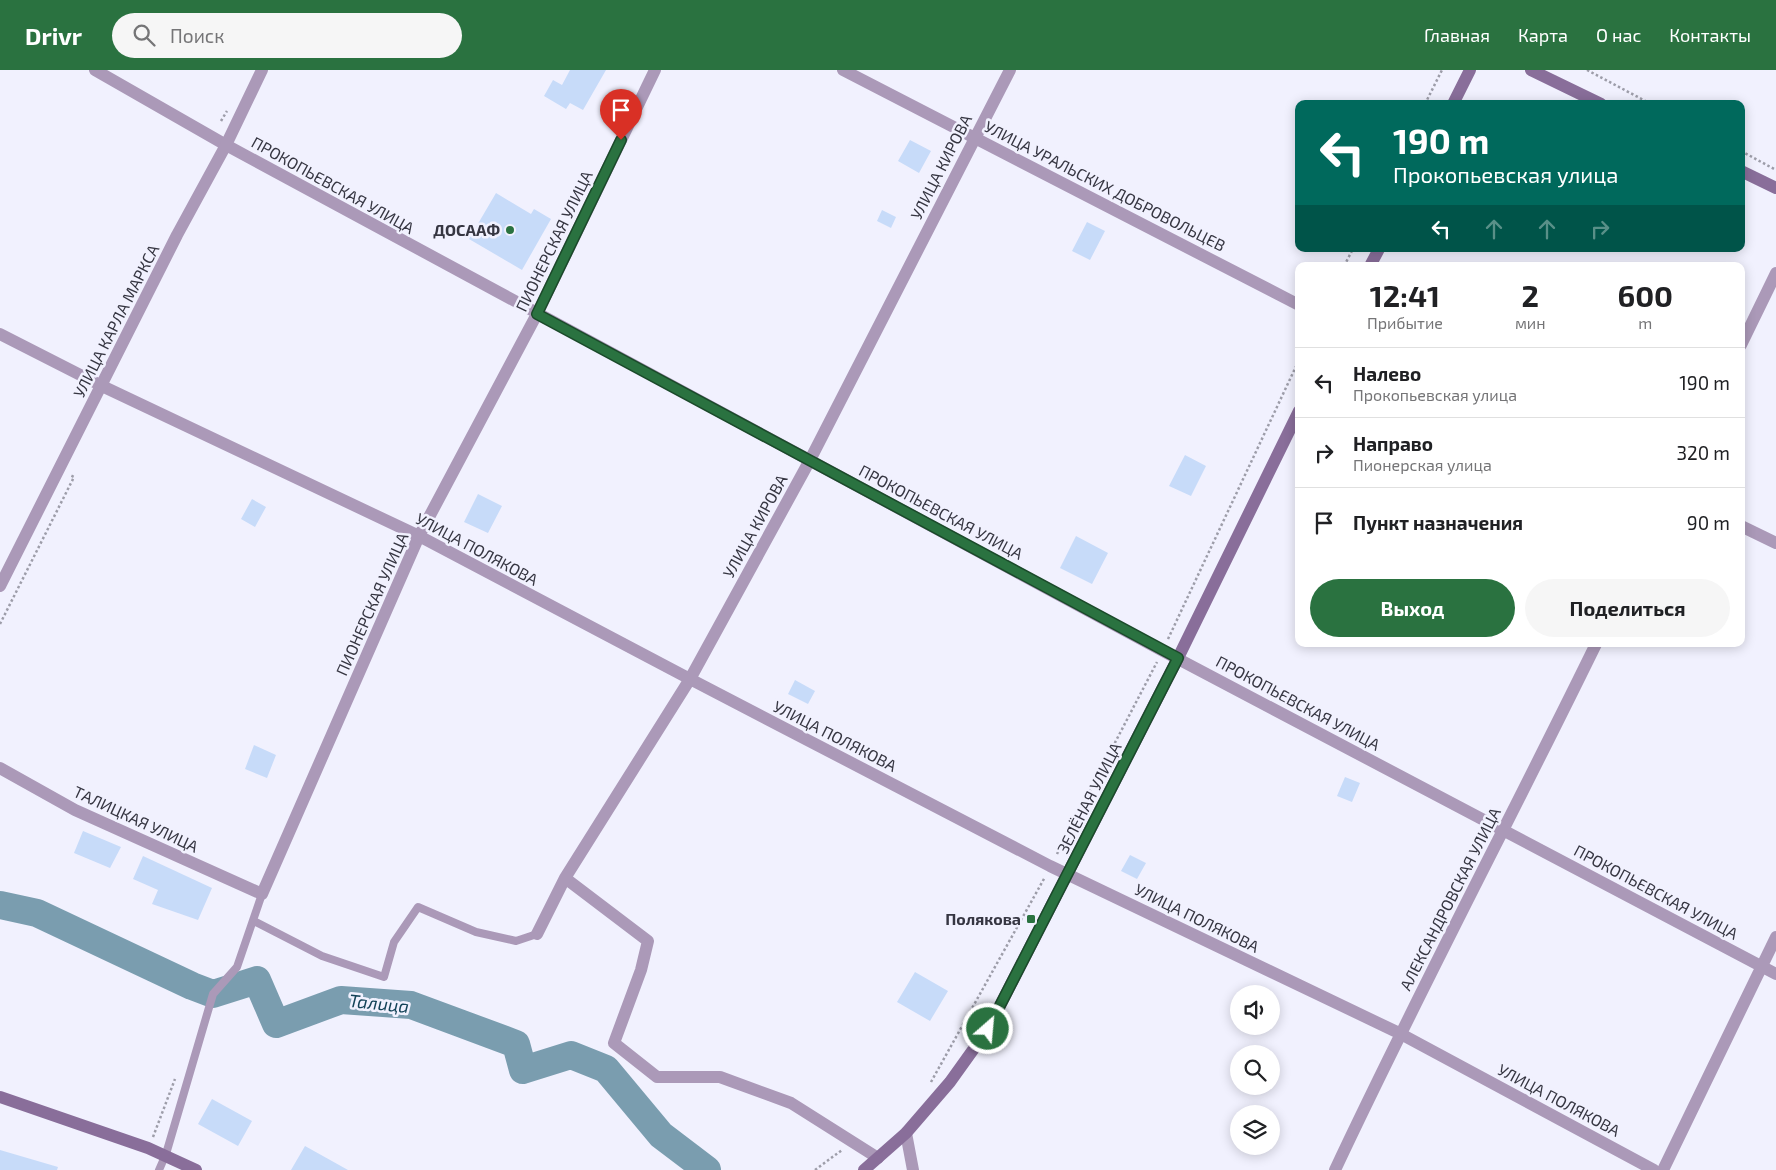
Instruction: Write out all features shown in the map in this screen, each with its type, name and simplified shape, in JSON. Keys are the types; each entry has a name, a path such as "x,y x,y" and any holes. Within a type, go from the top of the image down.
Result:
{"main road":[{"path":"1455,100 1470,70"},
{"path":"1531,70 1593,100"},
{"path":"1745,173 1776,188"},
{"name":"ЗЕЛЁНАЯ УЛИЦА","path":"864,1170 906,1133 950,1082 988,1029 1178,658 1295,419"},
{"path":"0,1097 166,1154 196,1170"}],"street":[{"name":"ПРОКОПЬЕВСКАЯ УЛИЦА","path":"94,70 226,145 1163,651 1776,974"},
{"name":"УЛИЦА КАРЛА МАРКСА","path":"0,586 177,235 226,145 262,70"},
{"name":"ПИОНЕРСКАЯ УЛИЦА","path":"262,894 419,536 537,314 655,70"},
{"name":"УЛИЦА УРАЛЬСКИХ ДОБРОВОЛЬЦЕВ","path":"843,70 1295,303"},
{"name":"УЛИЦА КИРОВА","path":"537,934 565,878 690,680 810,460 1010,70"},
{"path":"1745,338 1776,273"},
{"name":"УЛИЦА ПОЛЯКОВА","path":"0,334 102,386 419,536 690,680 1050,866 1399,1033 1654,1170"},
{"path":"1745,528 1776,543"},
{"name":"АЛЕКСАНДРОВСКАЯ УЛИЦА","path":"1335,1170 1399,1033 1505,830 1595,647"},
{"name":"ТАЛИЦКАЯ УЛИЦА","path":"0,768 75,810 262,894"},
{"path":"565,878 648,941 641,970 614,1043 657,1077 720,1077 791,1103 878,1158"},
{"path":"1662,1170 1776,937"},
{"path":"906,1133 913,1170"}],"lane":[{"name":"ПИОНЕРСКАЯ УЛИЦА","path":"166,1154 212,994 237,967 262,894"},
{"path":"254,921 322,956 384,977 394,942 418,907 476,932 516,940 537,934"},
{"path":"159,1170 166,1154"}],"path":[{"path":"1427,100 1442,70"},
{"path":"1587,70 1643,100"},
{"path":"1745,153 1776,170"},
{"path":"929,1084 1050,866 1163,651 1295,369"},
{"path":"815,1170 846,1146"}],"building":[{"path":"570,70 606,70 583,110 570,103 566,109 544,96 553,80 562,85"},
{"path":"910,140 931,151 919,173 898,161"},
{"name":"ДОСААФ","path":"496,193 531,214 534,209 551,219 522,270 469,239"},
{"path":"882,210 896,217 891,228 877,221"},
{"path":"1087,222 1105,231 1090,260 1072,251"},
{"path":"1185,455 1206,466 1191,496 1169,486"},
{"path":"478,494 502,506 488,533 464,522"},
{"path":"252,499 266,507 255,527 241,519"},
{"path":"1076,536 1108,553 1092,584 1060,568"},
{"path":"795,680 815,691 808,704 788,694"},
{"path":"254,745 276,755 267,778 245,769"},
{"path":"1345,777 1360,783 1352,802 1337,796"},
{"path":"83,831 121,847 110,868 74,853"},
{"path":"1130,855 1146,863 1137,879 1121,871"},
{"path":"143,856 212,888 198,920 152,904 158,890 133,879"},
{"path":"915,972 948,991 930,1021 897,1002"},
{"path":"212,1099 252,1121 238,1146 198,1124"},
{"path":"305,1146 348,1170 291,1170"},
{"path":"0,1150 58,1167 57,1170 0,1170"}],"waterway":[{"name":"Талица","path":"0,905 37,913 192,986 213,994 257,980 276,1024 341,1000 411,1005 516,1044 523,1070 571,1055 606,1069 661,1135 707,1170"}],"place":[{"name":"ДОСААФ","path":"510,230"},
{"name":"Полякова","path":"1031,919"}],"route":[{"path":"621,140 537,314 1178,658 988,1029"}]}
